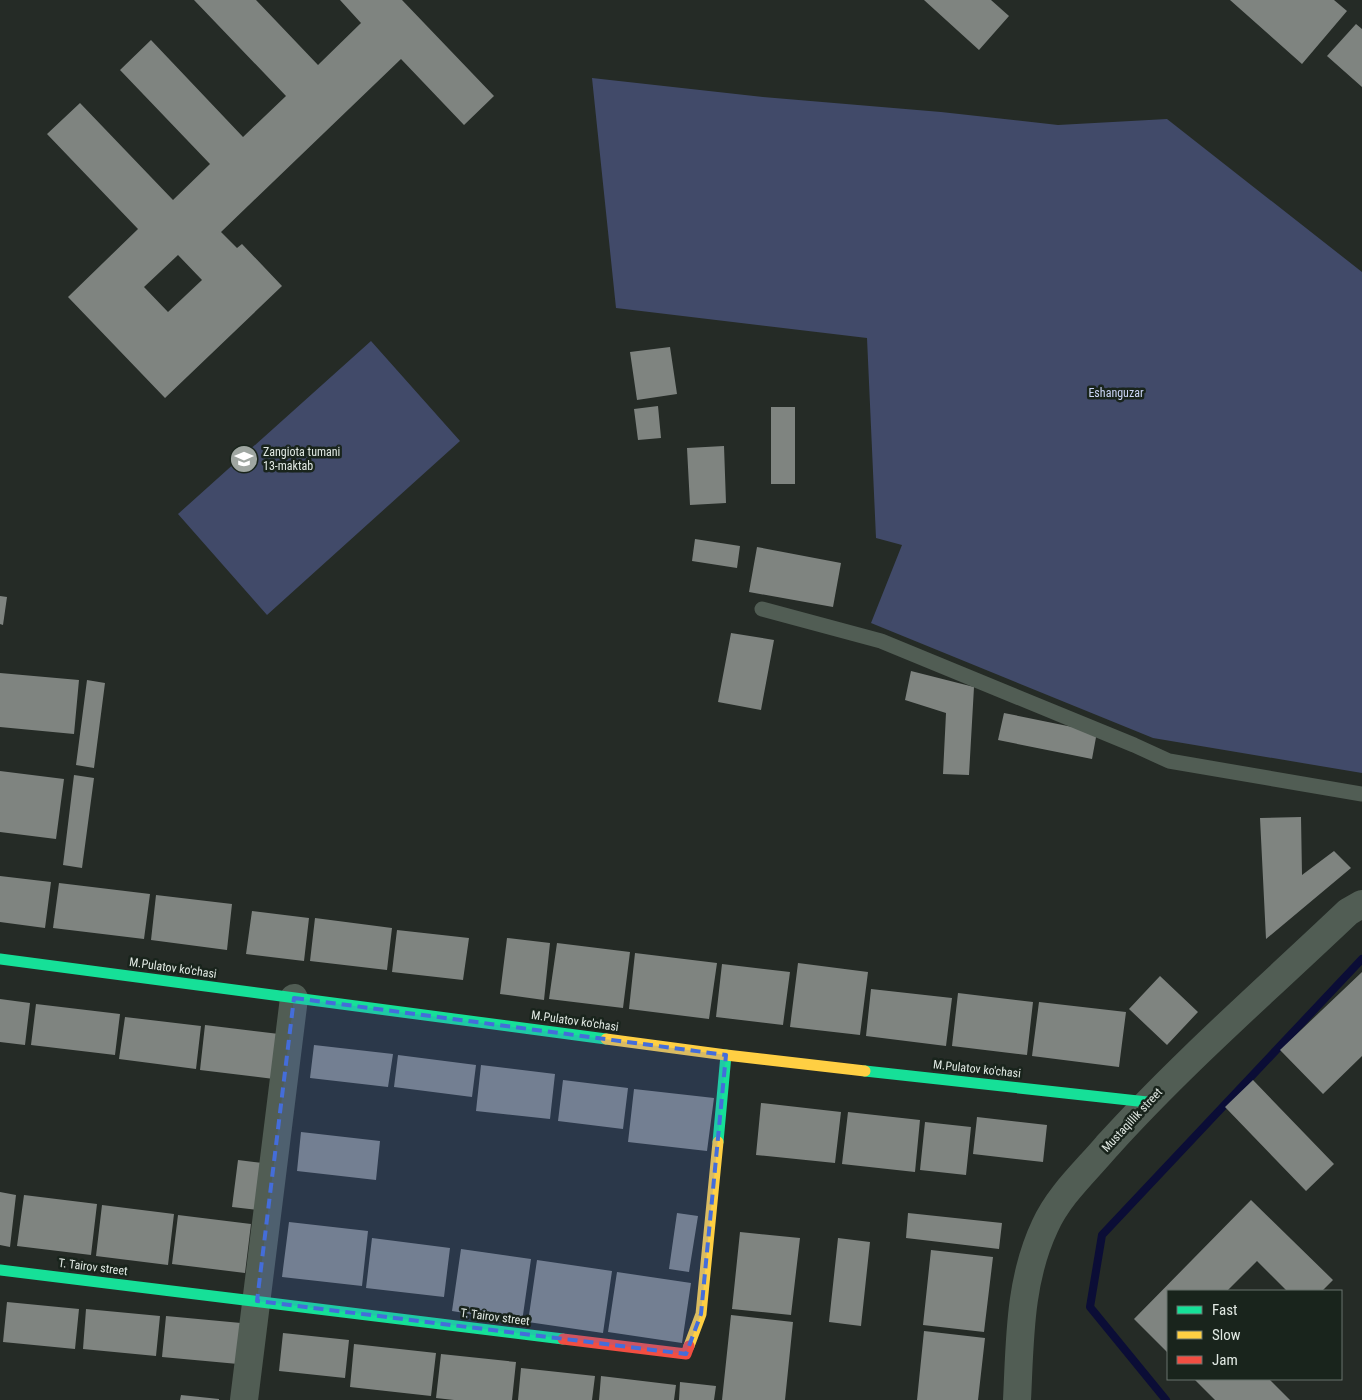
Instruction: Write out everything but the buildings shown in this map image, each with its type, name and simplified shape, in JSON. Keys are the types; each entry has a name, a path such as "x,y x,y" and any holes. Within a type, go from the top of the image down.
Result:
{"street":[{"name":"Mustaqillik street","path":"1017,1400 1022,1312 1026,1283 1034,1253 1045,1226 1059,1201 1147,1102 1348,912 1362,904"},
{"name":"M.Pulatov ko'chasi","path":"0,959 726,1055 1147,1102"},
{"path":"244,1400 294,998"},
{"name":"T. Tairov street","path":"0,1270 686,1354 701,1314 726,1055"}],"lane":[{"path":"762,609 881,641 1170,761 1362,794"}],"highlighted area":[{"path":"294,998 726,1055 701,1314 686,1354 257,1301"}],"green space":[{"name":"Eshanguzar","path":"592,78 763,97 941,112 1058,125 1167,119 1362,272 1362,773 1153,738 871,623 902,545 876,538 867,338 616,308"},
{"path":"371,341 460,441 267,615 178,514"}],"waterway":[{"path":"1166,1400 1090,1307 1102,1235 1362,959"}],"traffic: fast":[{"path":"0,959 606,1039"},
{"path":"718,1142 726,1055"},
{"path":"865,1071 1147,1102"},
{"path":"0,1270 563,1339"}],"traffic: slow":[{"path":"606,1039 865,1071"},
{"path":"689,1346 701,1314 718,1142"}],"traffic: jam":[{"path":"563,1339 686,1354 689,1346"}],"place":[{"name":"Zangiota tumani 13-maktab","path":"244,459"}]}
